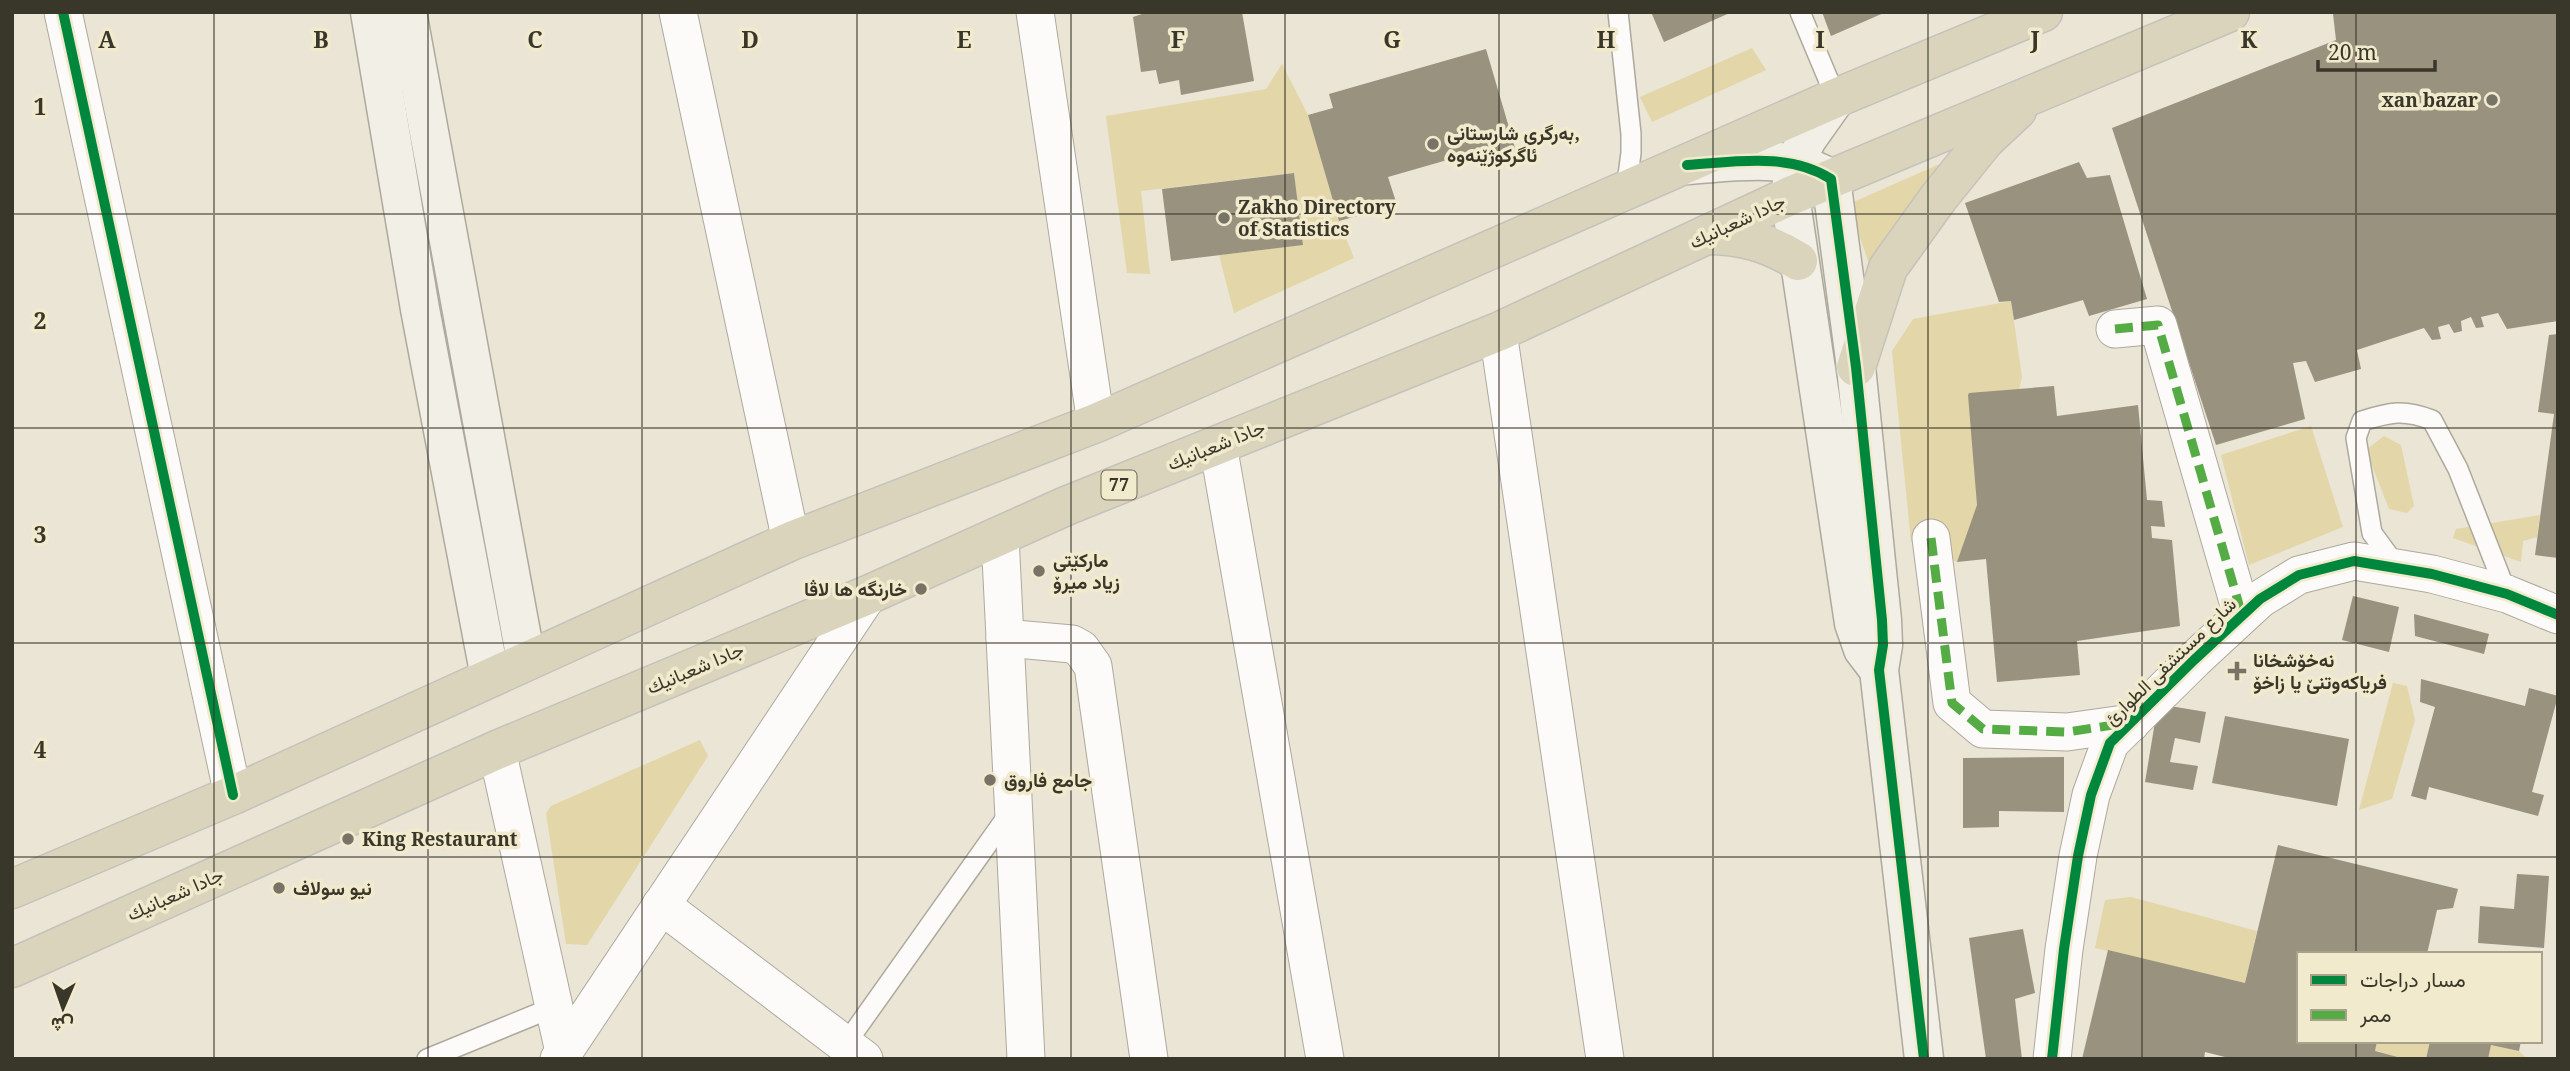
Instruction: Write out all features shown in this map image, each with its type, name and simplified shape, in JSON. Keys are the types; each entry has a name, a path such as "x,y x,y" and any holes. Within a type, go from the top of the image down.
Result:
{"highway":[{"path":"12,890 233,795 791,541 1096,423 1836,98 2043,12"},
{"name":"جادا شعبانيك","path":"12,968 497,750 868,595 1066,506 1498,332 1704,235 1792,180 1831,179 2230,12"},
{"path":"1856,367 1888,268 1938,197 1985,140 2035,94"},
{"path":"1704,235 1753,239 1777,248 1798,261"}],"street":[{"path":"63,12 233,795"},
{"path":"370,12 420,309 490,677"},
{"path":"407,12 526,660"},
{"path":"678,12 791,541"},
{"path":"1035,12 1096,423"},
{"path":"1836,98 1807,139 1792,180 1798,261 1854,623 1863,649 1879,670"},
{"path":"1687,165 1759,161 1792,180"},
{"path":"1831,179 1856,367 1882,620 1883,645 1879,670 1924,1059"},
{"path":"2115,328 2158,325 2242,615"},
{"path":"1498,332 1605,1059"},
{"path":"1218,444 1325,1059"},
{"path":"1000,537 1026,1059"},
{"path":"1931,538 1952,703 1983,729 2067,732 2131,723"},
{"name":"شارع مستشفى الطوارئ","path":"2052,1059 2078,856 2091,795 2110,743 2193,660 2260,599 2299,575 2354,561 2432,574 2507,594 2558,615"},
{"path":"562,1055 868,595"},
{"path":"1005,638 1072,644 1082,649 1093,666 1149,1059"},
{"path":"497,750 554,1007 562,1055"},
{"path":"661,905 848,1054"}],"lane":[{"path":"1618,12 1631,134 1626,190"},
{"path":"1800,12 1836,98"},
{"path":"2398,568 2372,533 2356,438 2362,421 2387,413 2411,412 2432,420 2458,468 2507,594"},
{"path":"848,1054 1013,808"},
{"path":"427,1059 554,1007"}],"shaded area":[{"path":"1752,48 1766,70 1652,122 1640,97"},
{"path":"1282,64 1308,115 1339,221 1354,258 1234,313 1219,255 1303,245 1294,173 1141,191 1150,274 1127,273 1106,116 1266,89"},
{"path":"1942,163 1870,267 1849,204"},
{"path":"2011,301 2022,377 2019,389 1969,394 1979,504 1957,562 1911,542 1892,351 1913,319"},
{"path":"2311,426 2343,527 2249,565 2221,455"},
{"path":"2384,436 2401,445 2414,506 2407,513 2389,509 2366,450"},
{"path":"2540,515 2537,537 2523,541 2521,562 2453,538 2456,529"},
{"path":"2393,683 2407,686 2415,720 2392,799 2359,810"},
{"path":"700,740 708,756 587,945 566,944 546,813 551,806"},
{"path":"2131,897 2257,931 2245,983 2095,948 2105,900"},
{"path":"2377,1043 2430,1043 2426,1059 2404,1059 2375,1051"},
{"path":"2491,1045 2519,1051 2527,1059 2488,1059"}],"building":[{"path":"1148,12 1242,12 1254,81 1181,95 1179,80 1159,84 1156,70 1141,72 1133,17"},
{"path":"1651,12 1732,12 1664,42"},
{"path":"1822,12 1886,12 1831,36"},
{"path":"2558,12 2558,321 2507,329 2498,313 2481,317 2484,327 2476,328 2471,317 2461,321 2462,331 2454,333 2449,324 2438,327 2441,339 2432,340 2424,328 2357,350 2361,369 2315,382 2306,361 2293,363 2305,419 2216,445 2112,128 2336,40 2333,14"},
{"path":"1486,49 1518,158 1485,167 1475,152 1388,177 1397,205 1339,221 1308,115 1333,108 1329,94"},
{"path":"2079,162 2087,178 2110,175 2147,299 2089,316 2083,300 2014,320 2011,301 1999,302 1965,203"},
{"path":"1294,173 1303,245 1171,261 1162,189"},
{"path":"2558,334 2558,558 2535,555 2554,414 2538,412 2549,335"},
{"path":"2054,386 2057,416 2138,405 2147,500 2162,501 2165,527 2151,526 2152,538 2172,540 2180,626 2077,641 2080,675 1997,682 1986,559 1957,562 1977,505 1968,395"},
{"path":"2353,596 2399,607 2389,652 2342,640"},
{"path":"2414,614 2489,634 2484,654 2415,636"},
{"path":"2421,679 2525,706 2529,688 2558,696 2532,792 2544,795 2538,816 2429,787 2426,800 2411,796 2435,707 2420,702"},
{"path":"2158,704 2206,712 2200,743 2175,738 2170,762 2198,766 2193,790 2145,782"},
{"path":"2225,716 2349,739 2337,806 2212,783"},
{"path":"2064,757 2064,812 1999,811 1999,827 1963,828 1963,758"},
{"path":"2278,845 2458,889 2453,908 2437,910 2427,952 2297,952 2297,1043 2377,1043 2375,1051 2405,1059 2233,1059 2205,1052 2204,1059 2082,1059 2108,950 2245,983"},
{"path":"2517,874 2549,876 2544,948 2478,943 2480,906 2514,909"},
{"path":"2023,929 2035,993 2015,999 2022,1059 1986,1059 1969,938"},
{"path":"2430,1043 2521,1043 2519,1051 2491,1045 2488,1059 2426,1059"}],"marked path":[{"path":"2115,329 2158,325 2242,615"},
{"path":"1931,538 1952,703 1983,729 2067,732 2127,723"}],"cycle path":[{"path":"63,12 233,795"},
{"path":"1687,165 1743,161 1780,162 1798,165 1831,179 1856,367 1882,620 1883,645 1879,670 1924,1059"},
{"path":"2052,1059 2078,856 2091,795 2110,743 2260,599 2299,575 2354,561 2432,574 2507,594 2558,615"}],"place":[{"name":"xan bazar","path":"2492,100"},
{"name":"بەرگری شارستانی, ئاگرکوژێنەوە","path":"1433,144"},
{"name":"Zakho Directory of Statistics","path":"1224,218"},
{"name":"مارکێتی زیاد میرۆ","path":"1039,571"},
{"name":"خارنگه ها لاڤا","path":"921,589"},
{"name":"نه‌خۆشخانا فرياكه‌وتنێ يا زاخۆ","path":"2237,671"},
{"name":"جامع فاروق","path":"990,780"},
{"name":"King Restaurant","path":"348,839"},
{"name":"نيو سولاف","path":"279,888"}]}
